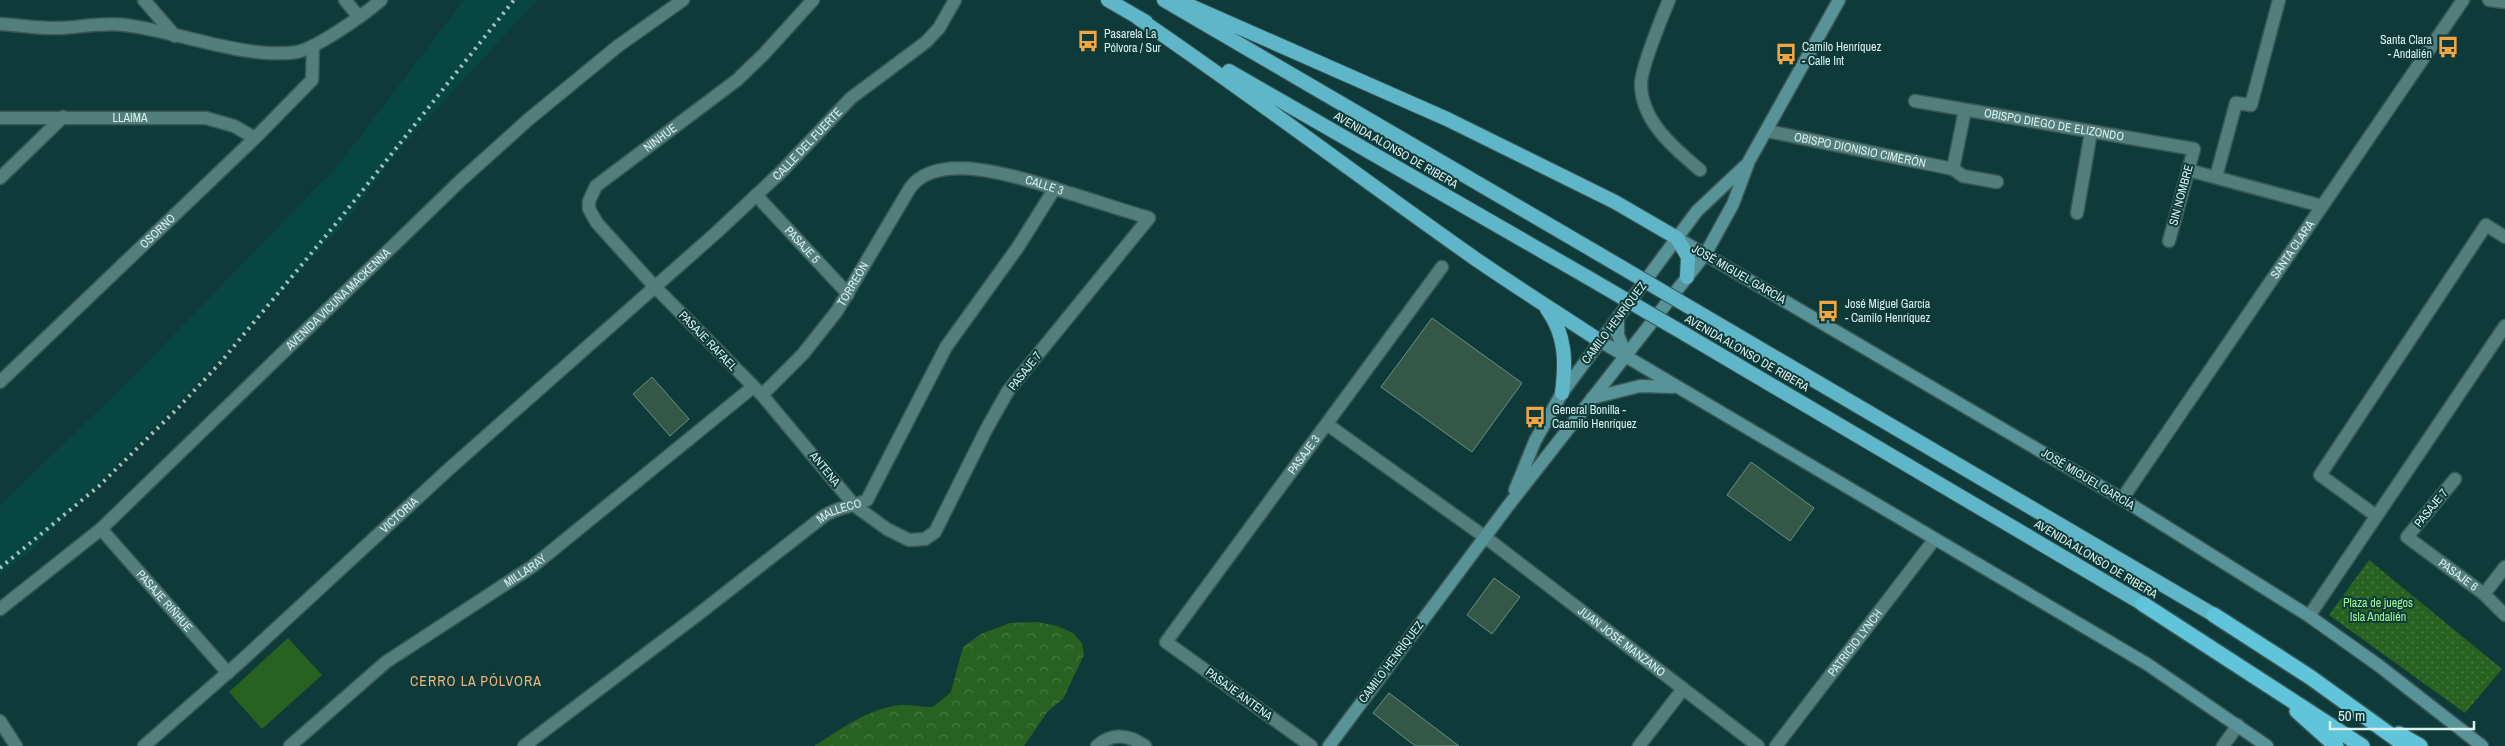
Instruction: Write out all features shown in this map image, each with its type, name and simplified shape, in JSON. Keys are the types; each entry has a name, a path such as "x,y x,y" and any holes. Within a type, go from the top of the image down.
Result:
{"highway":[{"name":"AVENIDA ALONSO DE RIBERA","path":"1108,0 1684,334 2144,604 2362,746"},
{"name":"AVENIDA ALONSO DE RIBERA","path":"1164,0 2214,615 2365,715 2406,746"},
{"path":"1177,0 1438,115 1518,152 1614,202 1677,238 1688,257 1687,277"},
{"path":"1138,18 1231,81 1281,120 1478,260 1600,342"},
{"path":"1542,303 1556,324 1562,341 1565,368 1562,392"},
{"path":"2263,680 2336,746"},
{"path":"2365,715 2420,746"}],"main road":[{"name":"CAMILO HENRÍQUEZ","path":"1328,746 1508,506 1706,253 1733,204 1749,161 1839,0"},
{"name":"CAMILO HENRÍQUEZ","path":"1508,506 1535,441 1562,392 1702,205 1749,161"},
{"name":"JOSÉ MIGUEL GARCÍA","path":"1677,238 1706,253 2122,499 2309,616 2378,664 2482,746"},
{"path":"1618,317 1618,335 1626,355"},
{"path":"1600,342 1626,355 1676,387 2147,664 2267,746"},
{"path":"1592,398 1640,386 1676,387"}],"street":[{"path":"144,0 175,36"},
{"path":"345,0 359,16"},
{"path":"0,24 58,28 122,24 151,28 175,36 268,53 299,52 313,46 381,0"},
{"name":"AVENIDA VICUÑA MACKENNA","path":"0,609 101,529 494,150 618,46 684,0"},
{"name":"NINHUE","path":"654,286 592,216 589,201 592,190 736,80 764,54 812,0"},
{"name":"CALLE DEL FUERTE","path":"654,286 756,195 810,143 851,98 926,42 939,28 955,0"},
{"path":"1669,0 1641,82 1643,103 1658,129 1673,146 1700,170"},
{"path":"2216,177 2236,103 2251,105 2279,0"},
{"name":"SANTA CLARA","path":"2122,499 2463,0"},
{"path":"2489,0 2505,2"},
{"name":"OSORNO","path":"0,382 255,138 312,80 313,46"},
{"name":"OBISPO DIEGO DE ELIZONDO","path":"1914,101 2194,149"},
{"path":"1954,169 1965,110"},
{"path":"0,178 64,117"},
{"name":"LLAIMA","path":"0,118 206,118 234,126 255,138"},
{"name":"OBISPO DIONISIO CIMERÓN","path":"1767,131 1954,169 1963,176 1997,182"},
{"path":"2077,213 2091,132"},
{"name":"SIN NOMBRE","path":"2169,241 2194,149"},
{"name":"CALLE 3","path":"936,172 984,170 1017,175 1149,218"},
{"path":"2188,170 2322,206"},
{"name":"TORREÓN","path":"757,391 803,354 826,326 848,294 910,188 921,177 936,172"},
{"name":"MALLECO","path":"524,746 824,516 830,512 855,506 867,500 946,347 1018,247 1055,188"},
{"name":"PASAJE 5","path":"756,195 848,294"},
{"name":"PASAJE 7","path":"925,539 935,532 986,428 1008,391 1149,218"},
{"path":"2375,515 2320,475 2486,225 2505,236"},
{"name":"PASAJE 3","path":"1166,642 1328,425 1442,267"},
{"name":"PASAJE RAFAEL","path":"654,286 757,391"},
{"name":"VICTORIA","path":"144,746 228,673 449,469 654,286"},
{"path":"2309,616 2375,515 2505,326"},
{"name":"ANTENA","path":"757,391 855,506 886,529 909,540 925,539"},
{"name":"MILLARAY","path":"290,746 386,662 533,566 757,391"},
{"name":"JUAN JOSÉ MANZANO","path":"1328,425 1485,537 1758,746"},
{"name":"PASAJE 7","path":"2407,537 2455,479"},
{"name":"PASAJE RIÑHUE","path":"101,529 228,673"},
{"name":"PASAJE 6","path":"2407,537 2484,594 2505,615"},
{"name":"PATRICIO LYNCH","path":"1776,746 1934,540"},
{"path":"2484,594 2505,567"},
{"name":"PASAJE ANTENA","path":"1166,642 1311,746"},
{"path":"1639,746 1683,689"},
{"path":"0,721 16,746"},
{"path":"2223,746 2238,725"},
{"path":"1097,746 1104,740 1117,736 1130,737 1145,746"}],"shaded area":[{"path":"464,0 537,0 398,151 343,225 188,393 31,551 0,574 0,505 131,379 339,164"}],"green space":[{"name":"Plaza de juegos Isla Andalién","path":"2369,560 2502,669 2465,713 2329,615"},
{"path":"1037,622 1057,626 1073,633 1082,643 1084,655 1063,699 1048,711 1024,746 814,746 856,720 878,710 902,705 933,707 951,692 963,647 981,634 1010,623"},
{"path":"288,638 322,675 262,729 229,692"}],"building":[{"path":"1432,318 1522,383 1472,452 1381,387"},
{"path":"652,377 689,419 670,436 633,394"},
{"path":"1751,462 1814,508 1790,541 1727,495"},
{"path":"1494,578 1520,597 1492,634 1467,615"},
{"path":"1389,693 1459,746 1416,746 1410,742 1373,713"}],"railway":[{"path":"0,568 99,486 178,408 220,363 339,220 514,0"}],"place":[{"name":"Pasarela La Pólvora / Sur","path":"1088,41"},
{"name":"Santa Clara - Andalién","path":"2448,47"},
{"name":"Camilo Henríquez - Calle Int","path":"1786,54"},
{"name":"José Miguel García - Camilo Henríquez","path":"1828,311"},
{"name":"General Bonilla - Caamilo Henríquez","path":"1535,417"}],"district":[{"name":"CERRO LA PÓLVORA","path":"476,681"}]}
